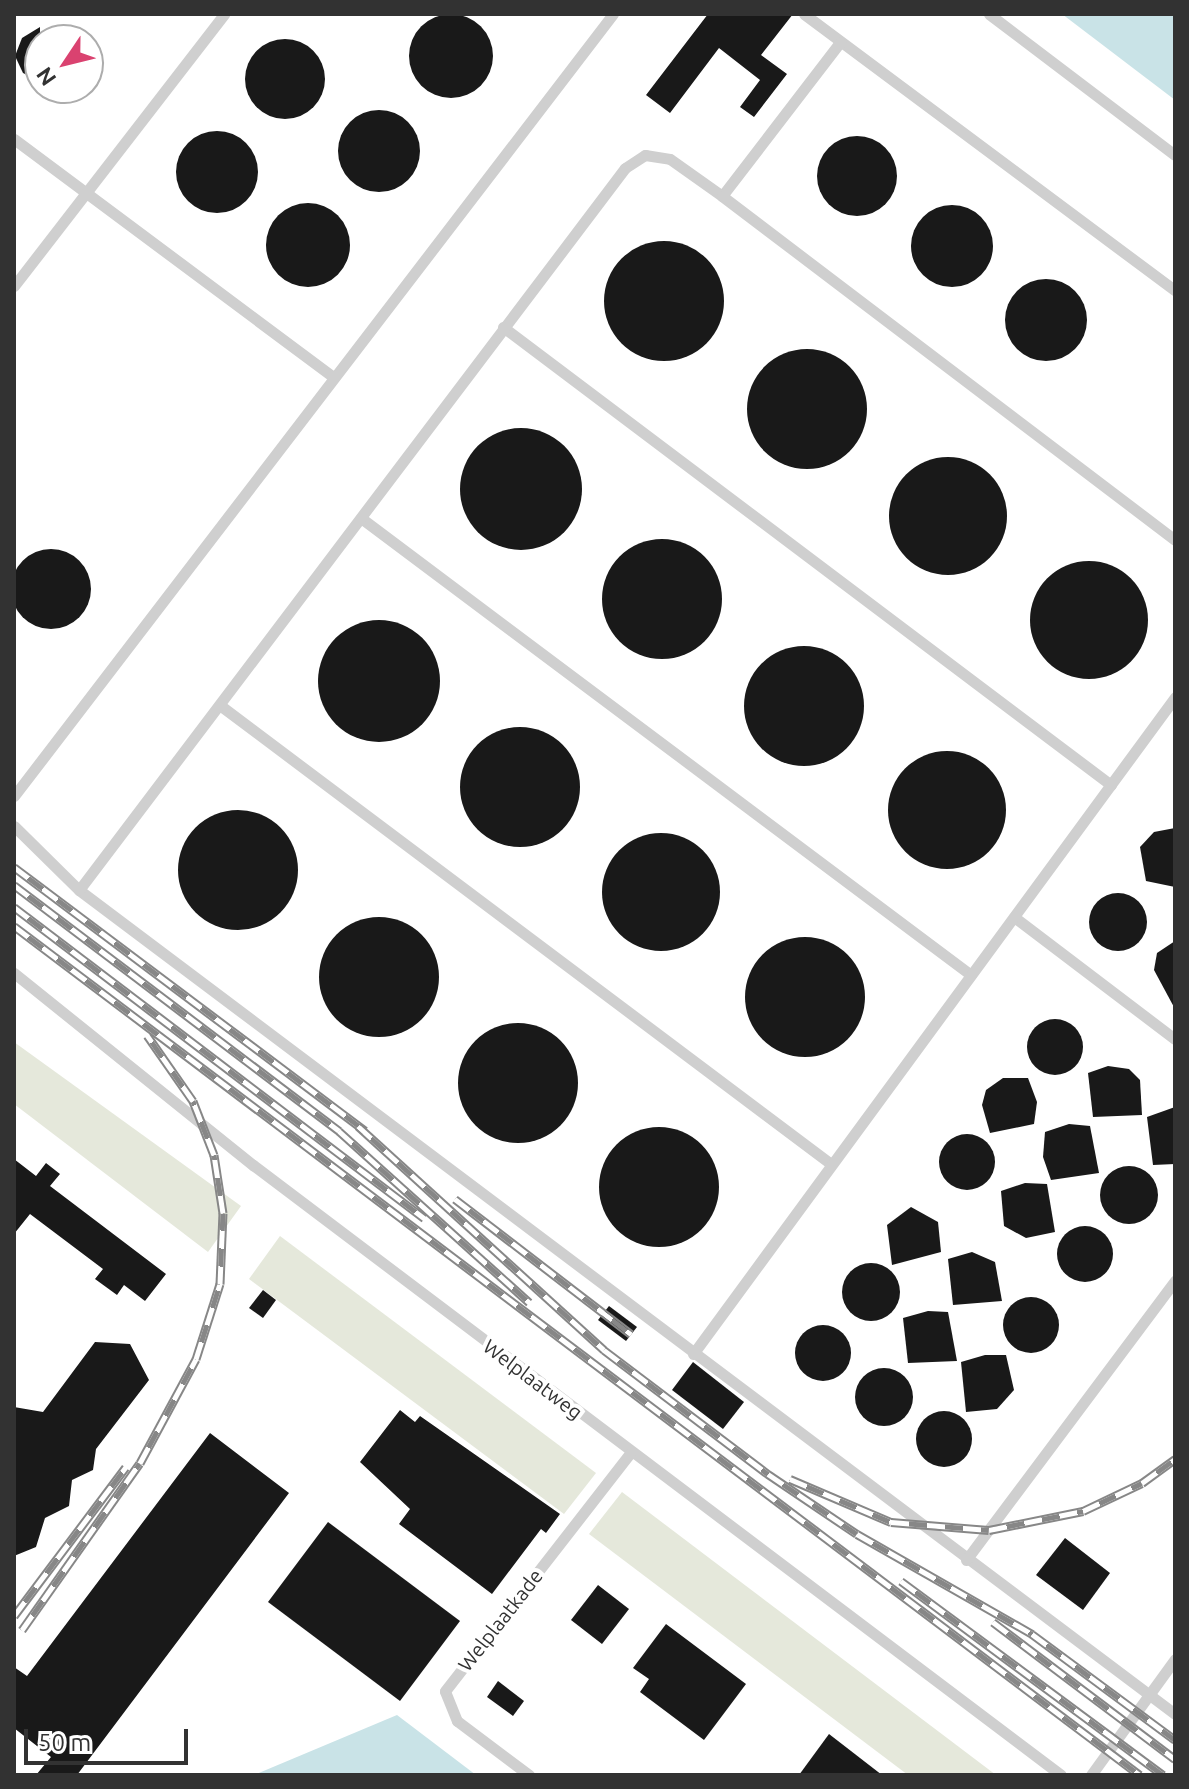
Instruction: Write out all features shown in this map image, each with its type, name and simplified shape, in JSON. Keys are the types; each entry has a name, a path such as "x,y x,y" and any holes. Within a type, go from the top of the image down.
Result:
{"lane":[{"path":"14,286 224,14"},
{"path":"14,796 613,14"},
{"path":"804,14 1175,291"},
{"path":"989,14 1175,155"},
{"path":"722,196 840,42"},
{"path":"14,139 333,377"},
{"path":"79,890 221,706 503,327 635,161 645,155 670,159 722,196 1175,540"},
{"path":"503,327 1111,785"},
{"path":"361,518 971,975"},
{"path":"693,1354 1175,697"},
{"path":"221,706 831,1164"},
{"path":"14,826 79,890 966,1560 1175,1714"},
{"path":"1014,917 1175,1039"},
{"name":"Welplaatweg","path":"14,973 180,1108 630,1453 1061,1775"},
{"path":"966,1560 1175,1281"},
{"name":"Welplaatkade","path":"529,1775 457,1721 445,1691 630,1453"},
{"path":"1091,1775 1175,1659"}],"shaded area":[{"path":"14,1042 241,1206 208,1252 14,1104"},
{"path":"280,1236 596,1473 564,1514 249,1279"},
{"path":"622,1492 996,1775 908,1775 589,1534"}],"water":[{"path":"1062,14 1175,14 1175,100"},
{"path":"397,1715 476,1775 254,1775"}],"building":[{"path":"451,14 467,17 481,26 490,40 493,56 490,72 481,86 467,95 451,98 435,95 421,86 412,72 409,56 412,40 421,26 435,17"},
{"path":"708,14 793,14 761,55 787,74 754,117 740,107 760,80 719,48 670,113 646,95"},
{"path":"24,37 24,73 15,56"},
{"path":"285,39 300,42 313,51 322,64 325,79 322,94 313,107 300,116 285,119 270,116 257,107 248,94 245,79 248,64 257,51 270,42"},
{"path":"371,110 387,110 402,117 413,128 420,151 417,167 408,180 387,192 371,192 356,185 345,174 338,159 338,143 345,128 356,117"},
{"path":"217,131 233,134 246,143 255,156 258,172 255,188 246,201 233,210 217,213 201,210 188,201 179,188 176,172 179,156 188,143 201,134"},
{"path":"849,136 865,136 886,147 897,168 897,184 886,205 865,216 849,216 835,210 823,198 817,184 817,168 823,154 835,142"},
{"path":"308,203 324,206 338,215 347,229 350,245 347,261 338,275 324,284 308,287 292,284 278,275 269,261 266,245 269,229 278,215 292,206"},
{"path":"944,205 960,205 975,212 986,223 993,246 990,262 981,275 960,287 944,287 929,280 918,269 911,254 911,238 918,223 929,212"},
{"path":"664,241 687,245 707,258 720,278 724,301 720,324 707,344 687,357 664,361 641,357 621,344 608,324 604,301 608,278 621,258 641,245"},
{"path":"1046,279 1062,282 1075,291 1084,304 1087,320 1084,336 1075,349 1062,358 1046,361 1030,358 1017,349 1008,336 1005,320 1008,304 1017,291 1030,282"},
{"path":"807,349 830,353 849,367 863,386 867,409 863,432 849,451 830,465 807,469 784,465 765,451 751,432 747,409 751,386 765,367 784,353"},
{"path":"521,428 545,432 564,446 578,465 582,489 578,513 564,532 545,546 521,550 497,546 478,532 464,513 460,489 464,465 478,446 497,432"},
{"path":"948,457 971,461 990,474 1003,493 1007,516 1003,539 990,558 971,571 948,575 925,571 906,558 893,539 889,516 893,493 906,474 925,461"},
{"path":"662,539 685,544 704,557 717,576 722,599 717,622 704,641 685,654 662,659 639,654 620,641 607,622 602,599 607,576 620,557 639,544"},
{"path":"43,549 59,549 73,556 84,567 91,581 88,604 73,622 59,629 43,629 29,622 18,611 11,597 11,581 18,567 29,556"},
{"path":"1089,561 1112,566 1131,578 1143,597 1148,620 1143,643 1131,662 1112,674 1089,679 1066,674 1047,662 1035,643 1030,620 1035,597 1047,578 1066,566"},
{"path":"379,620 402,625 422,638 435,658 440,681 435,704 422,724 402,737 379,742 356,737 336,724 323,704 318,681 323,658 336,638 356,625"},
{"path":"804,646 827,650 847,663 860,683 864,706 860,729 847,749 827,762 804,766 781,762 761,749 748,729 744,706 748,683 761,663 781,650"},
{"path":"520,727 543,732 562,745 575,764 580,787 575,810 562,829 543,842 520,847 497,842 478,829 465,810 460,787 465,764 478,745 497,732"},
{"path":"947,751 970,755 989,768 1002,787 1006,810 1002,833 989,852 970,865 947,869 924,865 905,852 892,833 888,810 892,787 905,768 924,755"},
{"path":"238,810 261,814 281,827 294,847 298,870 294,893 281,913 261,926 238,930 215,926 195,913 182,893 178,870 182,847 195,827 215,814"},
{"path":"1175,828 1175,887 1146,881 1140,847 1154,832"},
{"path":"661,833 684,837 703,850 716,869 720,892 716,915 703,934 684,947 661,951 638,947 619,934 606,915 602,892 606,869 619,850 638,837"},
{"path":"1118,893 1139,901 1147,922 1139,943 1118,951 1097,943 1089,922 1097,901"},
{"path":"379,917 402,922 421,935 434,954 439,977 434,1000 421,1019 402,1032 379,1037 356,1032 337,1019 324,1000 319,977 324,954 337,935 356,922"},
{"path":"805,937 828,941 848,954 861,974 865,997 861,1020 848,1040 828,1053 805,1057 782,1053 762,1040 749,1020 745,997 749,974 762,954 782,941"},
{"path":"1175,941 1175,1009 1154,970 1157,953"},
{"path":"1055,1019 1075,1027 1083,1047 1075,1067 1055,1075 1035,1067 1027,1047 1035,1027"},
{"path":"518,1023 541,1028 560,1041 573,1060 578,1083 573,1106 560,1125 541,1138 518,1143 495,1138 476,1125 463,1106 458,1083 463,1060 476,1041 495,1028"},
{"path":"1108,1066 1129,1069 1140,1080 1142,1115 1093,1117 1088,1073"},
{"path":"1003,1078 1028,1078 1037,1102 1034,1124 990,1133 982,1105 986,1090"},
{"path":"1175,1107 1175,1164 1153,1165 1147,1117"},
{"path":"1069,1124 1090,1126 1099,1173 1051,1180 1043,1157 1045,1132"},
{"path":"659,1127 682,1131 702,1144 715,1164 719,1187 715,1210 702,1230 682,1243 659,1247 636,1243 616,1230 603,1210 599,1187 603,1164 616,1144 636,1131"},
{"path":"967,1134 987,1142 995,1162 987,1182 967,1190 947,1182 939,1162 947,1142"},
{"path":"14,1159 36,1176 46,1163 60,1174 50,1186 166,1274 145,1301 124,1285 117,1295 95,1279 103,1269 30,1214 14,1234"},
{"path":"1129,1166 1149,1175 1158,1195 1149,1215 1129,1224 1109,1215 1100,1195 1109,1175"},
{"path":"1025,1183 1047,1184 1055,1232 1026,1238 1004,1226 1001,1191"},
{"path":"911,1207 938,1222 941,1252 892,1265 887,1225"},
{"path":"1085,1226 1105,1234 1113,1254 1105,1274 1085,1282 1065,1274 1057,1254 1065,1234"},
{"path":"972,1252 995,1262 1002,1301 953,1305 948,1259"},
{"path":"871,1263 891,1272 900,1292 891,1312 871,1321 851,1312 842,1292 851,1272"},
{"path":"263,1290 276,1300 263,1318 249,1308"},
{"path":"1031,1297 1051,1305 1059,1325 1051,1345 1031,1353 1011,1345 1003,1325 1011,1305"},
{"path":"609,1306 637,1327 626,1341 598,1320"},
{"path":"928,1311 948,1312 957,1361 908,1363 903,1318"},
{"path":"823,1325 843,1333 851,1353 843,1373 823,1381 803,1373 795,1353 803,1333"},
{"path":"95,1342 130,1344 149,1380 96,1449 93,1470 72,1480 69,1506 45,1518 36,1547 14,1556 14,1407 43,1412"},
{"path":"985,1355 1006,1355 1014,1390 997,1409 966,1412 961,1362"},
{"path":"693,1362 744,1402 723,1429 672,1390"},
{"path":"884,1368 904,1377 913,1397 904,1417 884,1426 864,1417 855,1397 864,1377"},
{"path":"400,1410 415,1422 420,1416 560,1514 546,1533 541,1529 492,1594 399,1524 410,1509 360,1462"},
{"path":"944,1411 964,1419 972,1439 964,1459 944,1467 924,1459 916,1439 924,1419"},
{"path":"210,1433 289,1493 77,1775 36,1775 51,1757 14,1728 14,1667 27,1676"},
{"path":"328,1522 460,1621 400,1701 268,1602"},
{"path":"1065,1538 1110,1573 1083,1610 1036,1575"},
{"path":"598,1585 629,1609 602,1644 571,1620"},
{"path":"666,1624 746,1684 704,1740 640,1692 649,1679 633,1668"},
{"path":"498,1681 524,1701 513,1716 487,1697"},
{"path":"829,1734 882,1775 799,1775"}],"railway":[{"path":"14,867 365,1131"},
{"path":"14,885 339,1131 529,1302"},
{"path":"14,907 424,1218"},
{"path":"14,926 1140,1775"},
{"path":"22,1630 140,1463 196,1359 220,1284 223,1213 214,1155 193,1101 147,1035"},
{"path":"358,1126 604,1350 768,1474 857,1534 1032,1634 1175,1740"},
{"path":"455,1199 631,1334"},
{"path":"790,1479 891,1522 989,1530 1083,1511 1142,1483 1175,1459"},
{"path":"14,1616 126,1467"},
{"path":"901,1581 1163,1775"},
{"path":"993,1622 1175,1759"}]}
